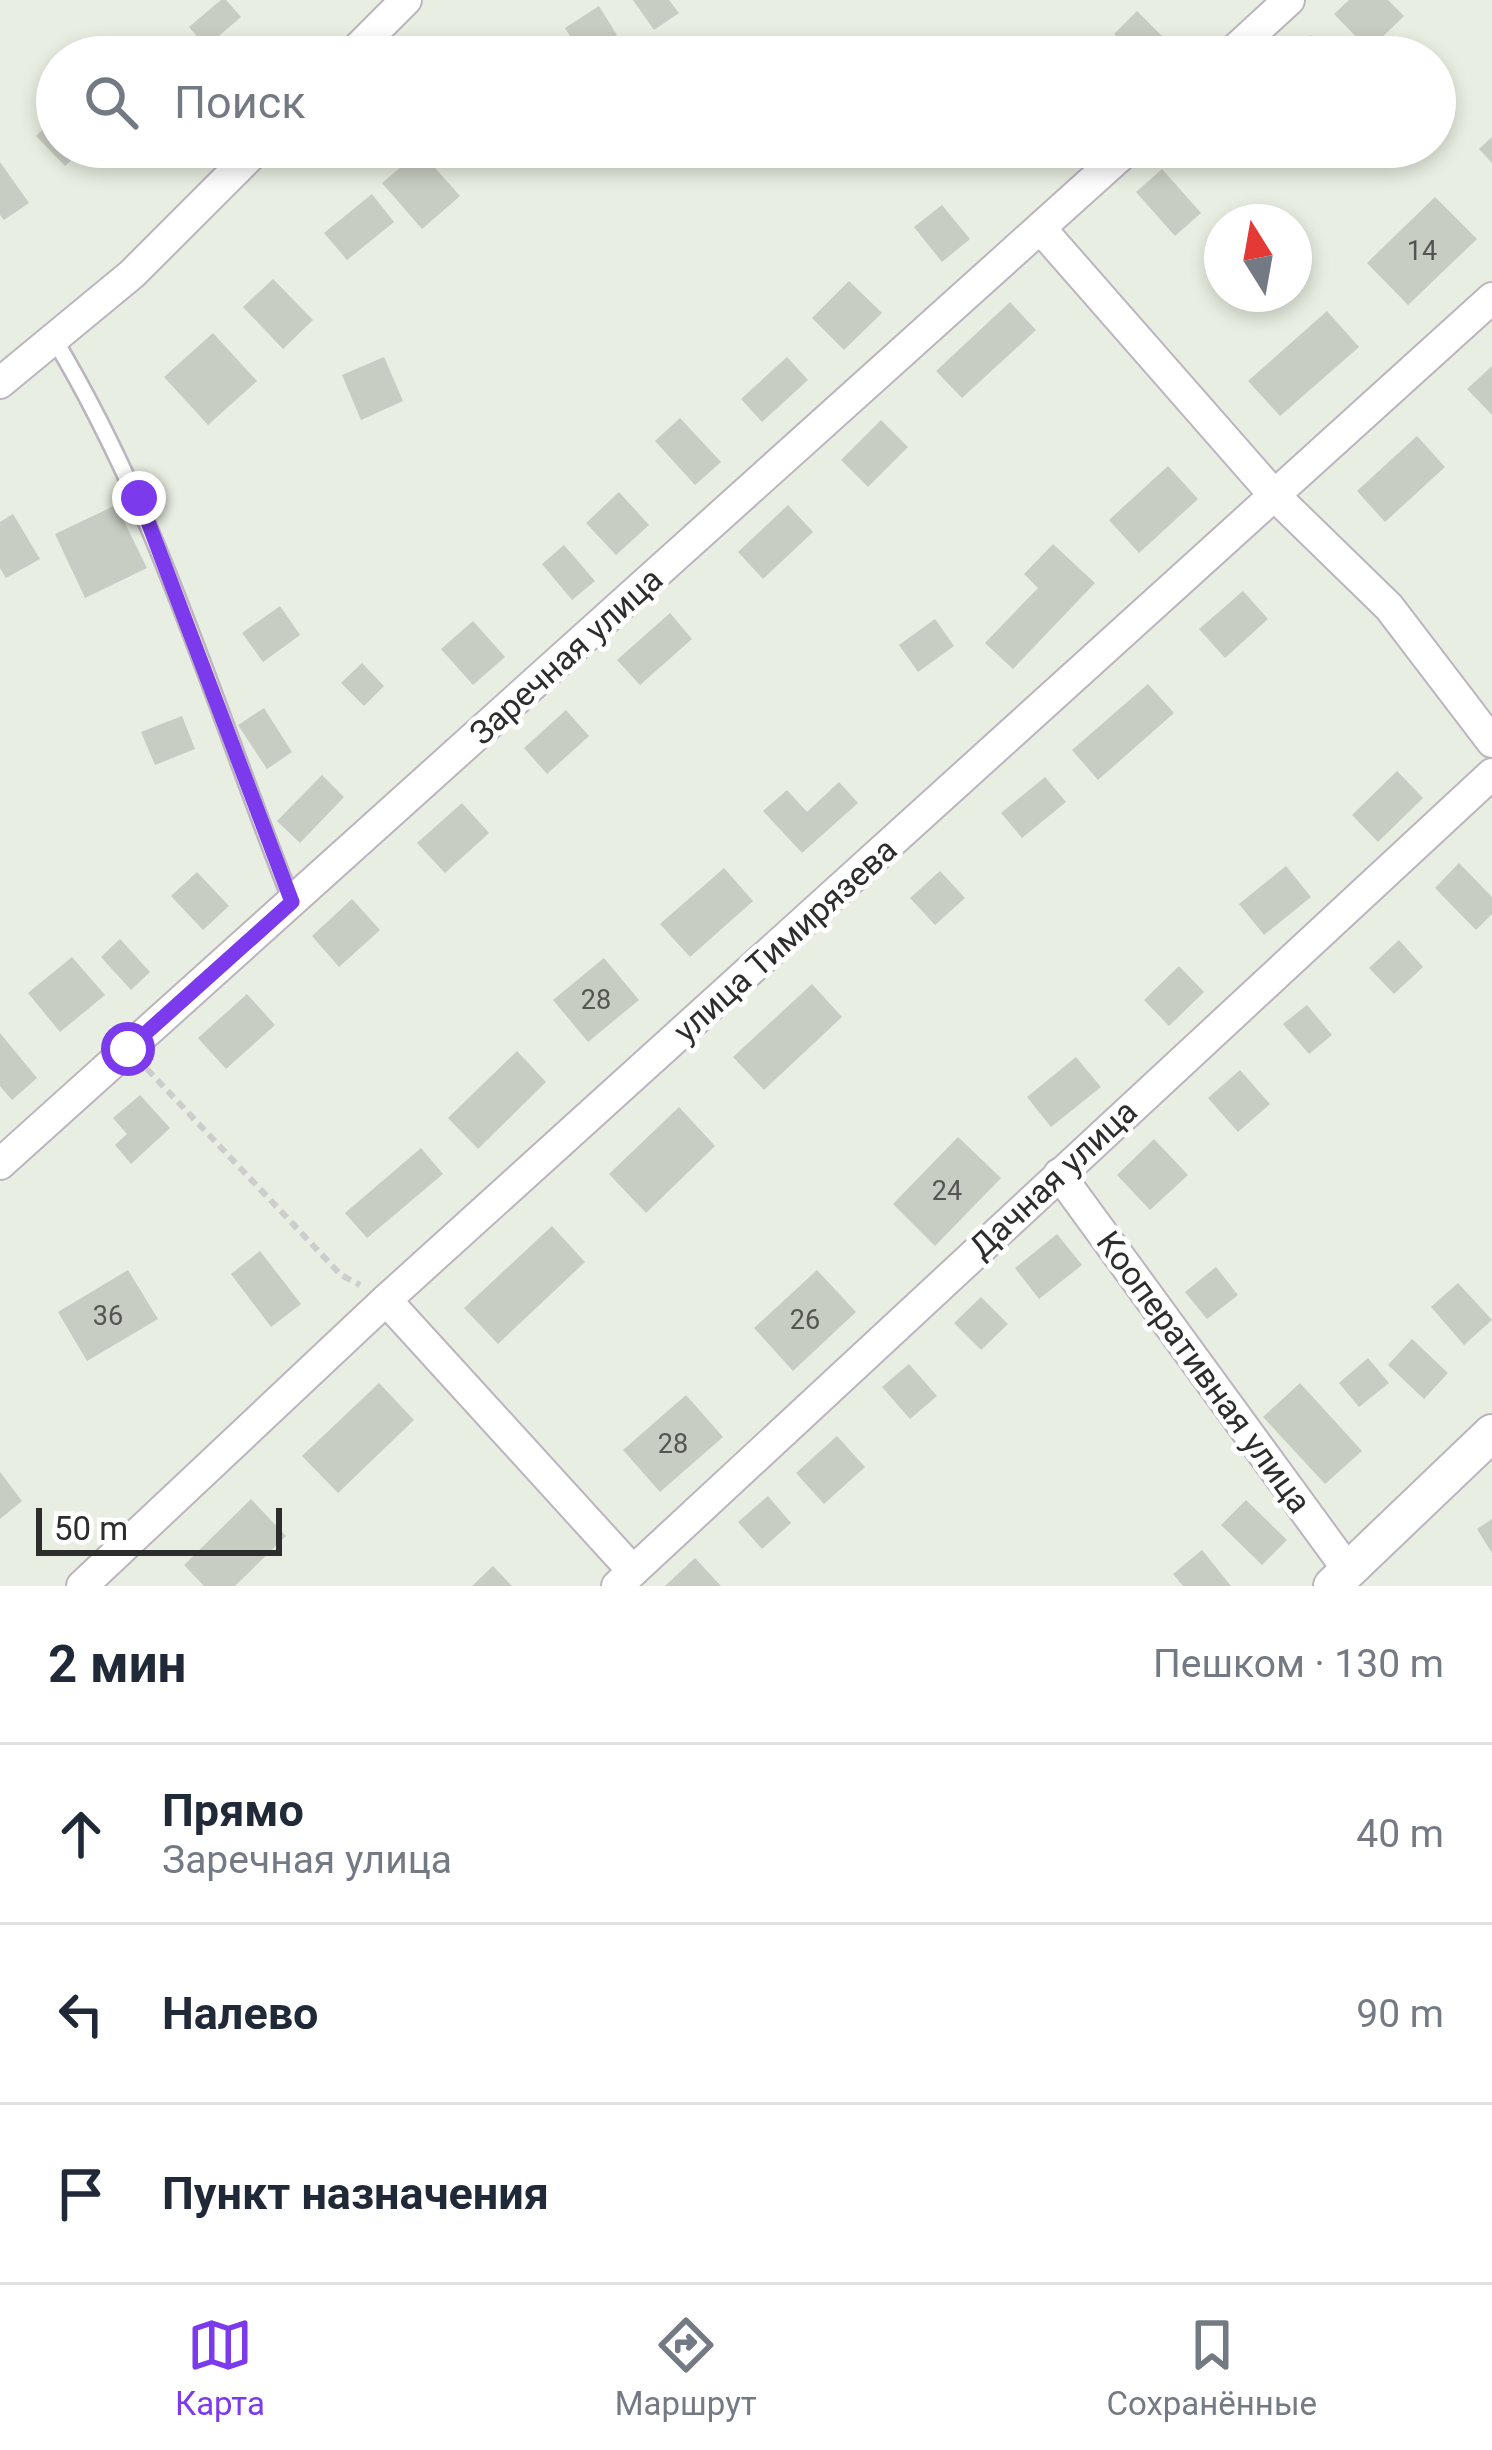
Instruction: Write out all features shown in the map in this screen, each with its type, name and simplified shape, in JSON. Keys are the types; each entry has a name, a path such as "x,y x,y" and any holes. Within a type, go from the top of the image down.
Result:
{"street":[{"path":"370,36 406,0"},
{"path":"1250,36 1289,0"},
{"path":"0,383 132,274 238,168"},
{"name":"Заречная улица","path":"0,1164 1107,168"},
{"path":"1041,229 1275,496 1389,608 1492,742"},
{"name":"улица Тимирязева","path":"82,1586 386,1300 1492,298"},
{"name":"Дачная улица","path":"625,1578 1492,774"},
{"name":"Кооперативная улица","path":"1059,1174 1340,1578 1492,1433"},
{"path":"386,1300 625,1578"}],"lane":[{"path":"54,338 98,412 139,498 292,902"}],"path":[{"path":"128,1049 341,1275 386,1300"}],"building":[{"path":"221,0 241,17 219,36 197,36 189,27"},
{"path":"633,0 669,0 679,13 654,30"},
{"path":"1349,0 1388,0 1404,16 1383,36 1355,36 1334,14"},
{"path":"599,6 617,35 570,36 565,28"},
{"path":"1137,11 1162,36 1116,36"},
{"path":"1492,137 1492,163 1479,149"},
{"path":"0,162 29,203 4,220 0,215"},
{"path":"400,168 435,168 460,196 422,229 382,183"},
{"path":"1162,169 1201,213 1175,236 1136,192"},
{"path":"372,194 394,222 347,260 324,233"},
{"path":"1435,197 1477,239 1408,305 1367,263"},
{"path":"942,205 970,239 942,262 914,227"},
{"path":"273,279 313,320 283,349 243,307"},
{"path":"849,281 882,313 844,350 812,318"},
{"path":"1010,302 1036,330 962,398 936,371"},
{"path":"1327,311 1359,347 1280,416 1248,381"},
{"path":"213,333 257,381 208,425 164,377"},
{"path":"384,357 403,401 361,420 342,375"},
{"path":"787,357 808,380 762,422 741,399"},
{"path":"1492,366 1492,415 1467,389"},
{"path":"680,418 721,462 695,485 655,441"},
{"path":"881,420 908,447 868,487 841,460"},
{"path":"1417,436 1445,467 1385,522 1357,491"},
{"path":"1168,466 1198,499 1139,553 1109,520"},
{"path":"619,492 649,525 616,555 586,523"},
{"path":"116,505 147,568 85,598 55,534"},
{"path":"788,505 813,532 763,579 738,552"},
{"path":"13,514 40,559 6,578 0,568 0,522"},
{"path":"1053,544 1095,583 1013,669 985,643 1038,588 1024,574"},
{"path":"564,545 595,581 572,600 542,564"},
{"path":"1243,591 1268,619 1225,658 1199,629"},
{"path":"280,606 300,635 263,662 242,633"},
{"path":"670,613 692,639 640,685 617,660"},
{"path":"935,619 954,646 918,672 899,645"},
{"path":"473,621 505,657 473,685 441,649"},
{"path":"362,663 384,686 364,706 341,683"},
{"path":"1148,684 1174,713 1098,780 1072,750"},
{"path":"264,708 292,752 267,769 238,725"},
{"path":"566,710 589,736 547,774 524,748"},
{"path":"182,716 195,749 155,765 141,732"},
{"path":"1397,771 1423,798 1378,842 1352,815"},
{"path":"322,775 344,797 300,843 277,821"},
{"path":"1045,777 1066,802 1022,838 1001,813"},
{"path":"839,782 858,803 802,853 763,811 787,790 807,812"},
{"path":"462,803 489,833 445,873 417,843"},
{"path":"1459,863 1492,897 1492,914 1476,930 1435,888"},
{"path":"1286,866 1311,897 1264,935 1239,904"},
{"path":"724,868 753,901 690,957 660,924"},
{"path":"940,871 965,898 935,925 910,898"},
{"path":"197,872 229,906 203,930 171,896"},
{"path":"352,899 380,930 339,967 312,936"},
{"path":"120,939 150,972 131,990 101,957"},
{"path":"1399,940 1423,967 1394,994 1369,968"},
{"path":"72,957 105,995 60,1032 28,993"},
{"path":"604,958 639,1000 588,1042 553,1000"},
{"path":"1179,966 1204,992 1169,1026 1144,1000"},
{"path":"812,984 842,1017 764,1090 733,1057"},
{"path":"247,994 275,1025 226,1069 198,1038"},
{"path":"1307,1005 1332,1035 1309,1054 1283,1024"},
{"path":"0,1033 37,1078 12,1100 0,1086"},
{"path":"517,1051 546,1082 478,1149 448,1118"},
{"path":"1076,1057 1101,1087 1051,1127 1027,1097"},
{"path":"1240,1070 1270,1104 1238,1132 1208,1098"},
{"path":"140,1095 170,1128 131,1164 115,1145 127,1134 113,1118"},
{"path":"679,1107 715,1146 646,1213 609,1174"},
{"path":"958,1137 1001,1178 935,1246 893,1204"},
{"path":"1154,1139 1188,1175 1150,1210 1117,1175"},
{"path":"421,1148 443,1174 367,1238 345,1213"},
{"path":"552,1226 585,1262 498,1344 464,1308"},
{"path":"1057,1234 1082,1265 1039,1299 1015,1268"},
{"path":"260,1251 301,1304 271,1327 231,1274"},
{"path":"1216,1267 1238,1295 1207,1319 1185,1292"},
{"path":"128,1270 158,1319 87,1361 58,1312"},
{"path":"817,1270 856,1312 793,1371 754,1328"},
{"path":"1458,1283 1492,1320 1464,1345 1431,1307"},
{"path":"981,1297 1008,1324 981,1350 954,1323"},
{"path":"1412,1339 1448,1373 1424,1399 1388,1365"},
{"path":"1368,1358 1389,1383 1359,1407 1339,1383"},
{"path":"909,1364 937,1396 910,1419 882,1387"},
{"path":"379,1383 414,1420 338,1493 302,1456"},
{"path":"1300,1383 1362,1451 1325,1484 1263,1417"},
{"path":"686,1395 723,1437 660,1492 623,1450"},
{"path":"837,1436 865,1467 824,1504 796,1473"},
{"path":"0,1472 22,1501 0,1519"},
{"path":"768,1496 791,1523 762,1549 738,1522"},
{"path":"251,1499 286,1536 235,1586 204,1586 184,1565"},
{"path":"1246,1500 1287,1540 1262,1565 1221,1525"},
{"path":"1492,1519 1492,1553 1477,1529"},
{"path":"1202,1550 1231,1586 1183,1586 1173,1574"},
{"path":"695,1558 721,1586 665,1586"},
{"path":"493,1566 512,1586 472,1586"}],"route":[{"path":"128,1049 292,902 139,498"}]}
